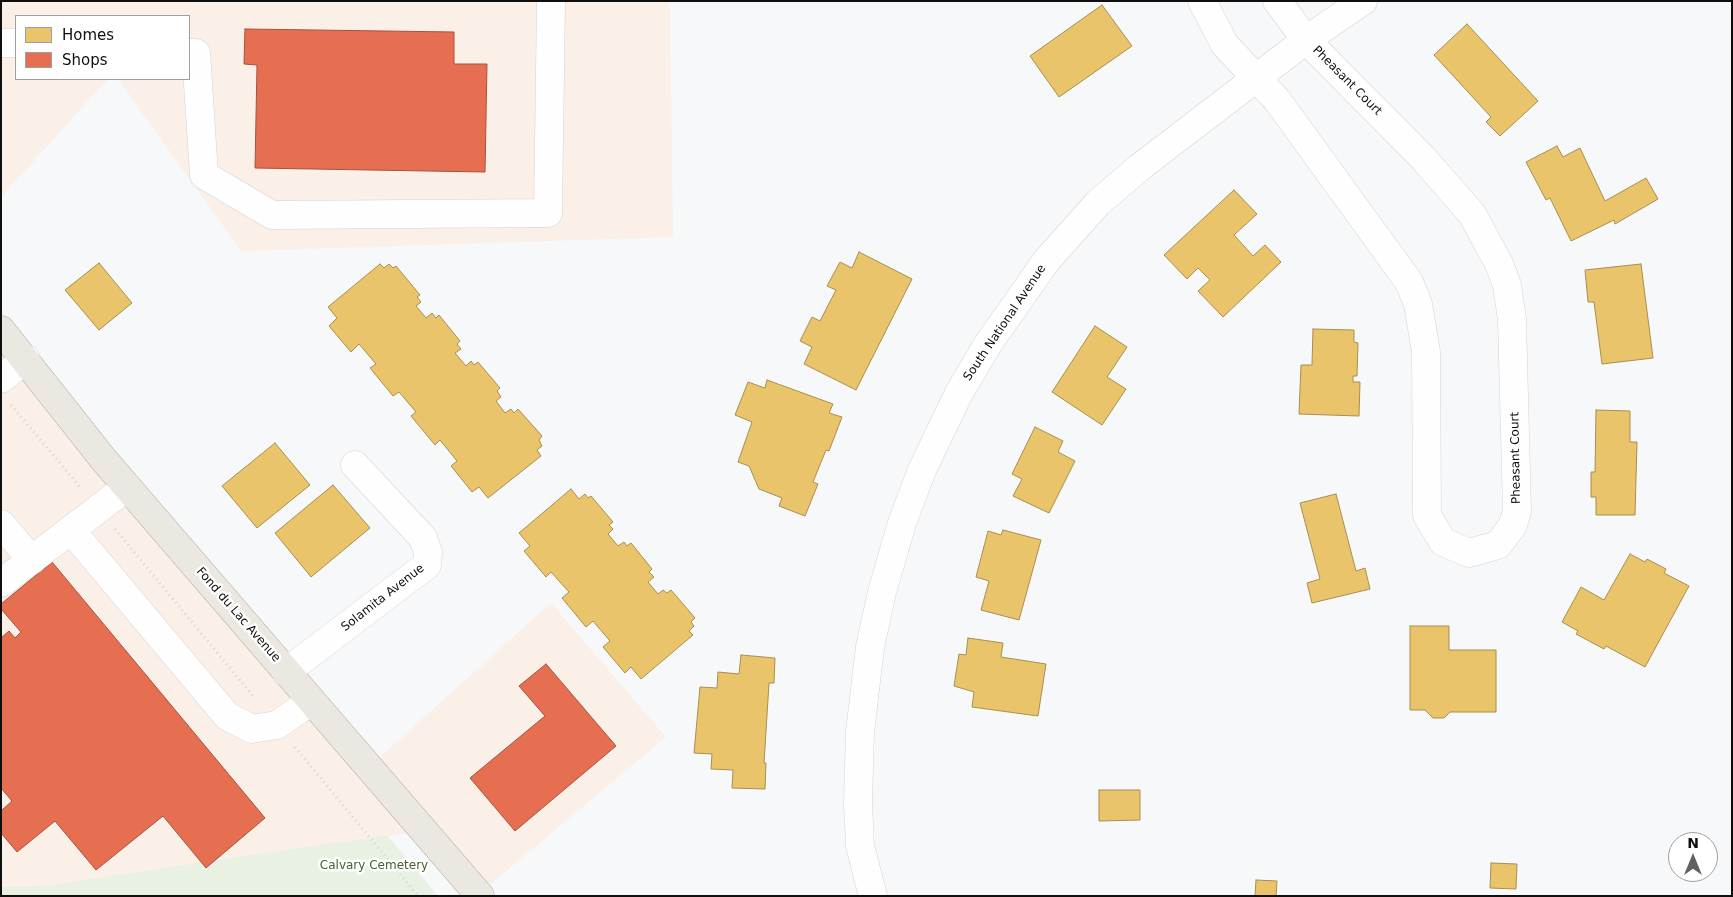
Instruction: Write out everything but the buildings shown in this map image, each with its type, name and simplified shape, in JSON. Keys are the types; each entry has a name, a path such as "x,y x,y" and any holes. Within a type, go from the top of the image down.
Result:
{"main road":[{"name":"Fond du Lac Avenue","path":"1,330 127,487 480,896"}],"street":[{"path":"190,53 196,53 204,176 272,215 548,213 551,1"},
{"name":"Pheasant Court","path":"1202,1 1225,45 1277,100 1409,282 1418,304 1426,352 1427,515 1443,542 1469,553 1498,545 1513,525 1517,511 1512,319 1509,296 1501,269 1472,214 1423,158 1306,40 1277,1"},
{"name":"South National Avenue","path":"873,896 860,846 858,803 860,732 866,675 876,619 893,551 911,496 940,431 988,344 1048,260 1072,230 1098,203 1140,166 1306,40 1362,1"},
{"path":"1,43 15,44"},
{"path":"4,389 26,359"},
{"name":"Solamita Avenue","path":"286,672 427,565 428,552 422,538 355,465"},
{"path":"1,583 127,487"},
{"path":"1,524 32,560"},
{"path":"71,530 228,716 252,729 277,725 311,701"}],"path":[{"path":"4,389 98,509 418,896"}],"shaded area":[{"path":"1,1 670,1 673,237 241,251 119,80 190,80 190,15 15,15 15,80 107,80 1,197"},
{"path":"1,334 370,766 551,603 666,737 479,894 423,831 44,886 1,887"}],"green space":[{"name":"Calvary Cemetery","path":"387,835 438,896 1,896 1,887 44,886"}]}
